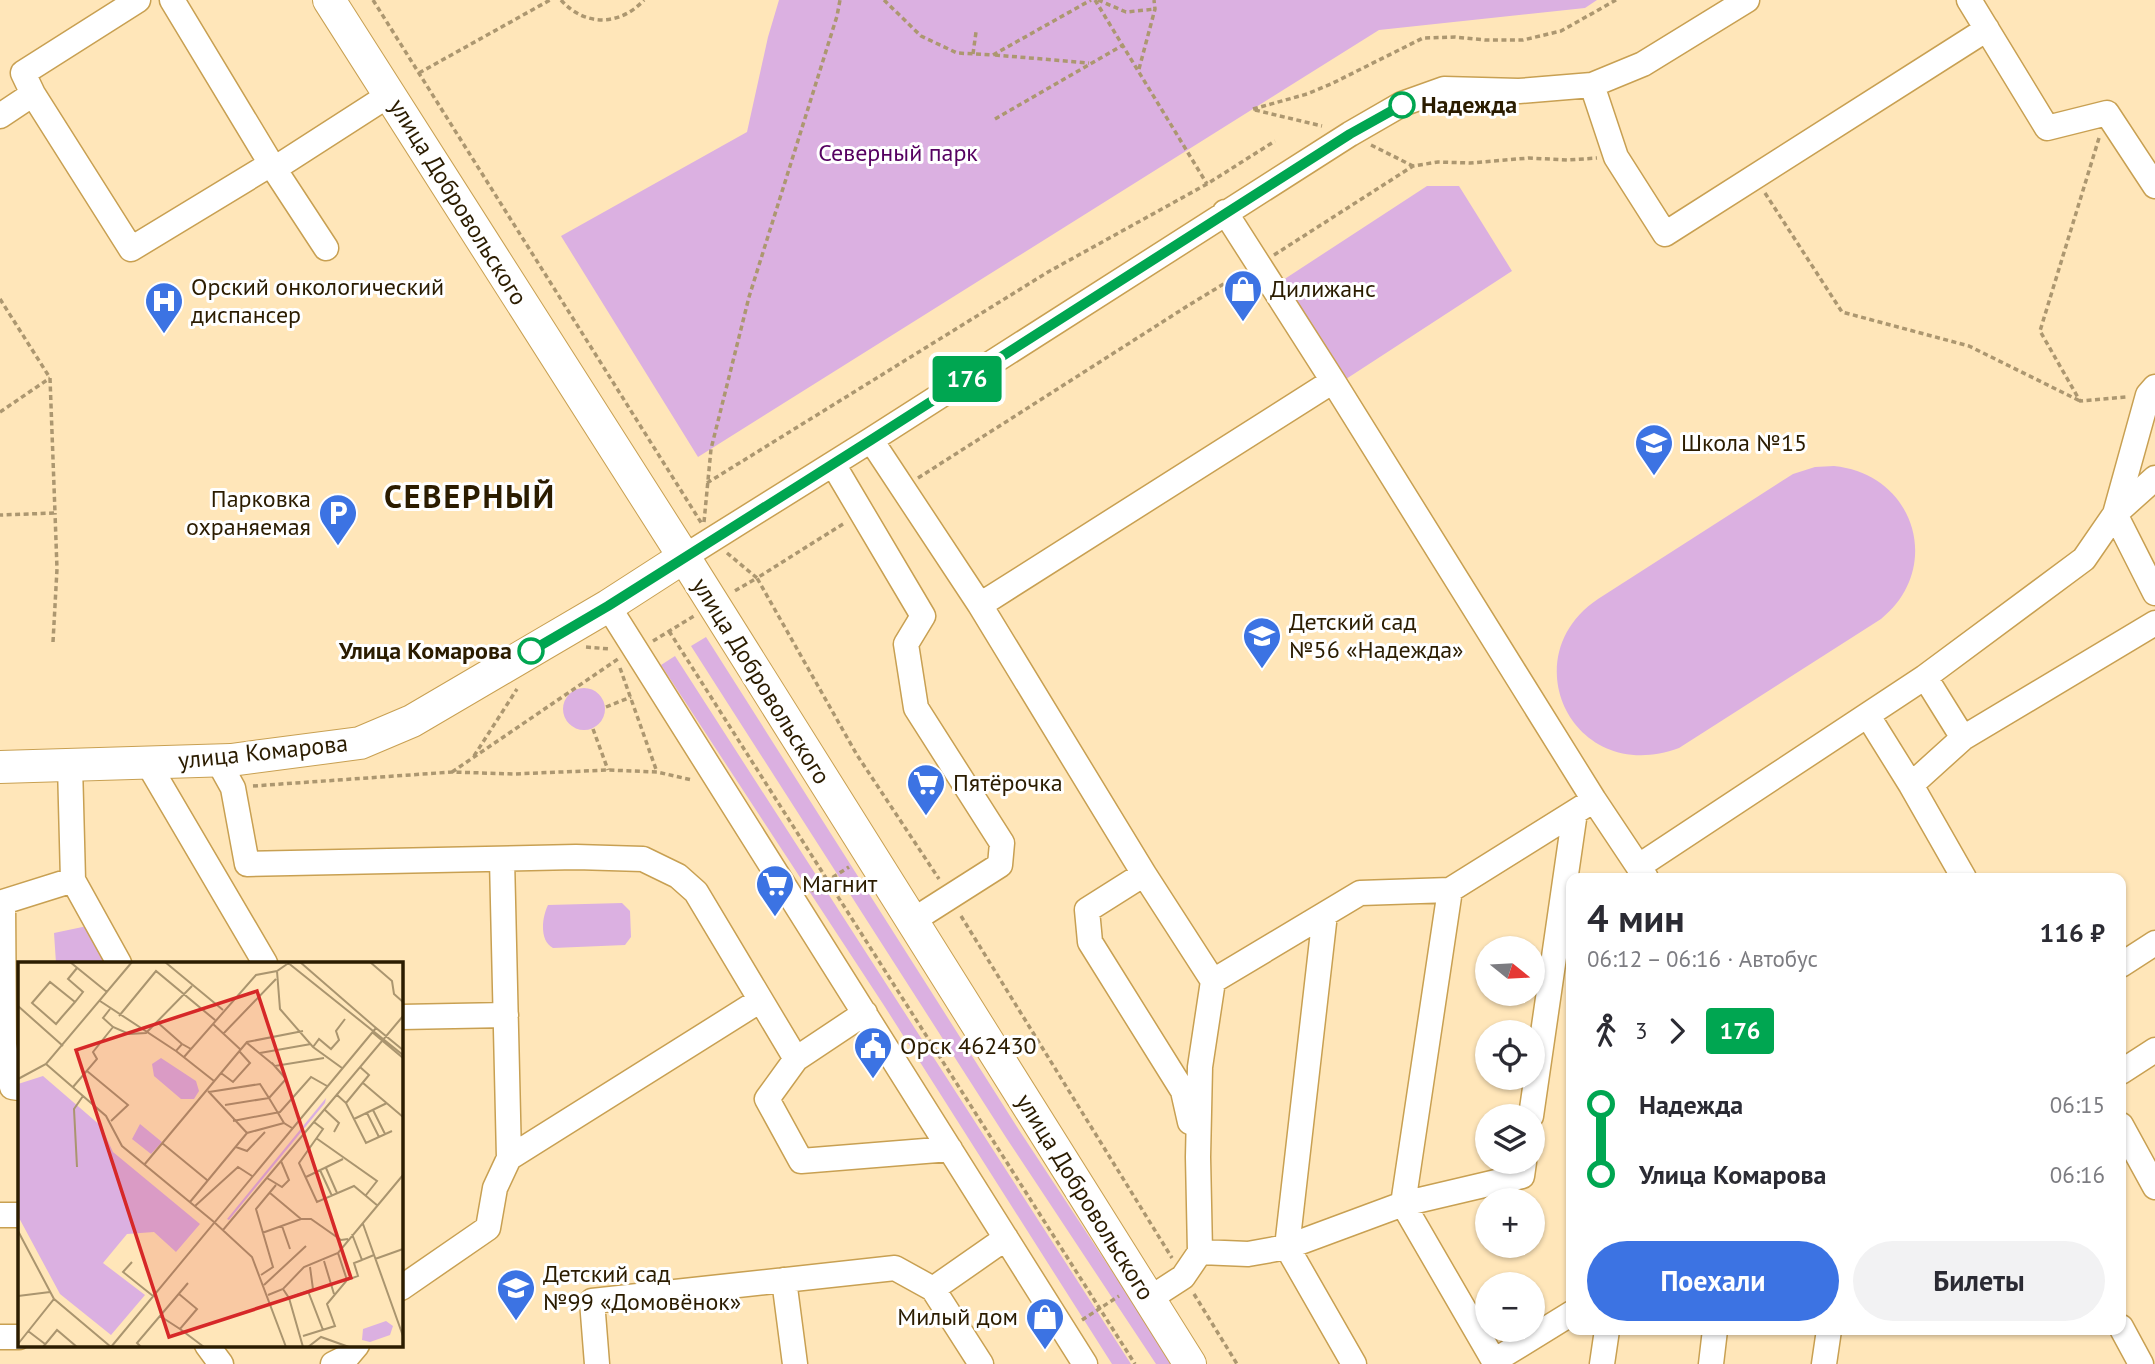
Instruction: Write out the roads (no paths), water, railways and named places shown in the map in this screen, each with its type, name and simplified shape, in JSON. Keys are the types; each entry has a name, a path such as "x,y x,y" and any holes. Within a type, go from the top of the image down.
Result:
{"main road":[{"name":"улица Добровольского","path":"329,0 684,557 1190,1364"},
{"name":"улица Комарова","path":"0,767 218,761 360,743 412,721 608,606 684,557"}],"street":[{"path":"138,0 23,73 33,94 131,249 273,167 389,95"},
{"path":"172,0 273,167 326,248"},
{"name":"улица Комарова","path":"684,557 1225,212 1402,104 1444,89 1519,91 1592,85 1643,64 1747,0"},
{"path":"1969,0 2047,128 2107,113 2155,186"},
{"path":"1592,85 1616,157 1665,234 1987,29"},
{"path":"0,116 33,94"},
{"path":"1225,212 1333,381 1585,806 1642,872 1925,677 2084,559 2115,514 2155,478"},
{"path":"980,605 1333,381"},
{"path":"2153,395 2115,514 2155,593"},
{"path":"871,440 980,605 1213,981 1200,1067 1200,1252 1183,1277 1144,1291"},
{"path":"833,464 923,616 906,644 916,708 1002,844 1000,865 912,921"},
{"path":"608,606 627,655 794,902 1085,1364"},
{"path":"1911,785 1963,738 2155,623"},
{"path":"1925,677 1963,738"},
{"path":"1868,716 1961,873"},
{"path":"218,761 233,788 247,864 643,859 678,876 696,892 796,1059"},
{"path":"146,762 264,962"},
{"path":"71,765 73,880 117,962"},
{"path":"1213,981 1360,893 1450,890 1585,806"},
{"path":"1573,873 1585,806"},
{"path":"402,1287 488,1228 495,1188 509,1158 502,859"},
{"path":"1144,873 1087,910 1090,942 1183,1091 1198,1157"},
{"path":"18,1088 12,1087 2,1045 1,902 73,880"},
{"path":"1450,890 1403,1204 1494,1361 1566,1318"},
{"path":"1325,914 1287,1247 1354,1364"},
{"path":"1533,1104 1566,915"},
{"path":"2126,962 2155,943"},
{"path":"509,1158 759,1001"},
{"path":"865,1013 796,1059 767,1099 801,1161 950,1149"},
{"path":"402,1017 506,1015"},
{"path":"2126,1069 2155,1050"},
{"path":"2126,1134 2155,1187"},
{"path":"1200,1252 1248,1254 1287,1247 1403,1204 1522,1174"},
{"path":"0,1215 18,1215"},
{"path":"933,1289 1006,1238"},
{"path":"597,1364 592,1301 895,1268 933,1289 981,1364"},
{"path":"784,1280 795,1364"},
{"path":"1602,1364 1606,1335"},
{"path":"1711,1364 1714,1335"},
{"path":"1824,1364 1828,1335"},
{"path":"2125,1335 2141,1364"},
{"path":"0,1337 18,1337"},
{"path":"208,1346 221,1364"},
{"path":"333,1364 348,1357 356,1346"}],"place":[{"name":"Надежда","path":"1402,105"},
{"name":"Дилижанс","path":"1243,323"},
{"name":"Орский онкологический диспансер","path":"164,335"},
{"name":"Школа №15","path":"1654,477"},
{"name":"Парковка охраняемая","path":"338,547"},
{"name":"Улица Комарова","path":"531,651"},
{"name":"Детский сад №56 «Надежда»","path":"1262,670"},
{"name":"Пятёрочка","path":"926,817"},
{"name":"Магнит","path":"775,918"},
{"name":"Орск 462430","path":"873,1080"},
{"name":"Детский сад №99 «Домовёнок»","path":"516,1322"},
{"name":"Милый дом","path":"1045,1351"}],"district":[{"name":"СЕВЕРНЫЙ","path":"470,497"}],"park label":[{"name":"Северный парк","path":"898,153"}]}
